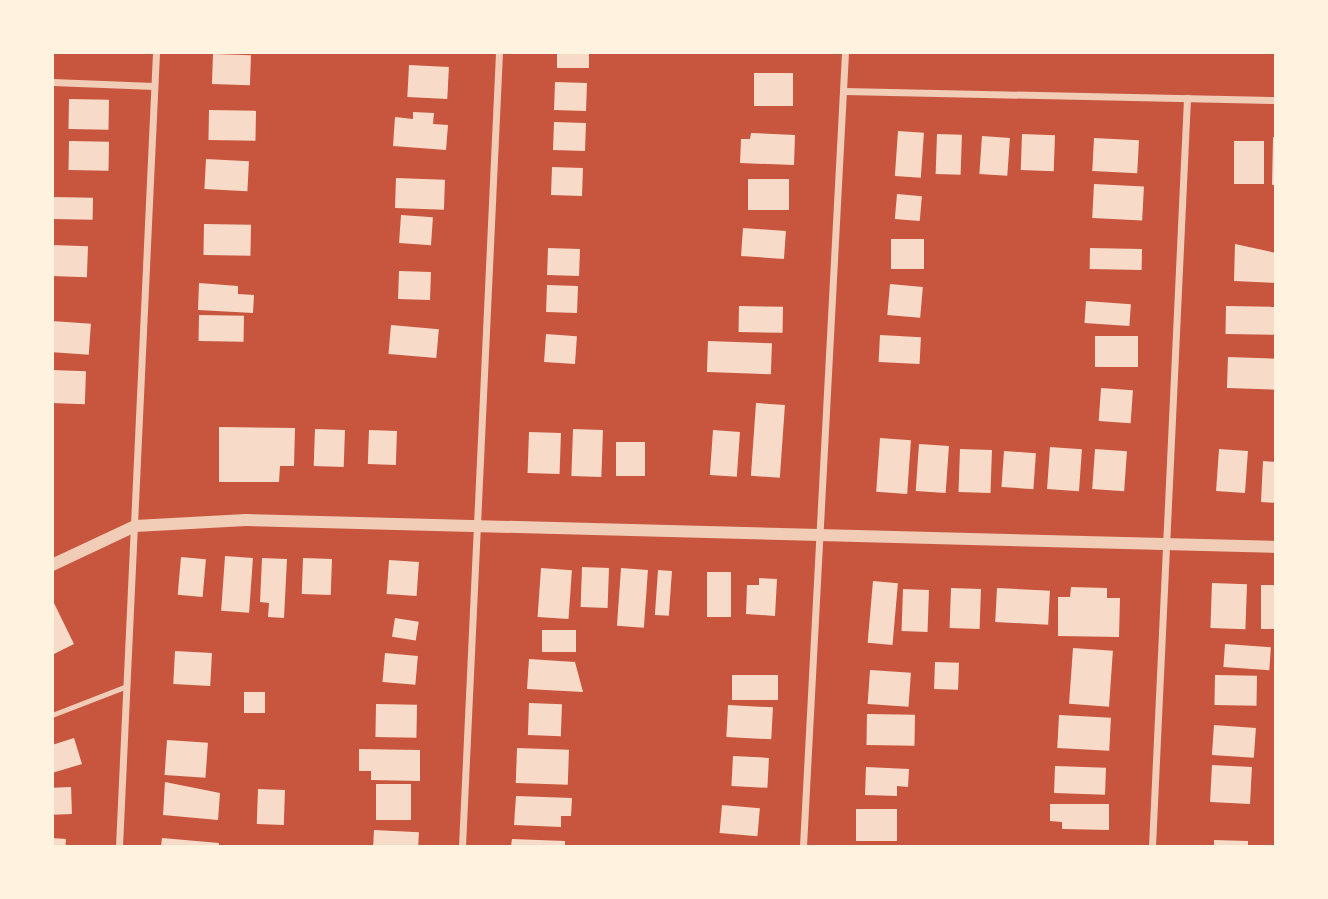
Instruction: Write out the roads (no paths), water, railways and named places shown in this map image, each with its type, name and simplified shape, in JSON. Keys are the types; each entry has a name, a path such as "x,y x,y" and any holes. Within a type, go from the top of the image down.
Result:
{"street":[{"path":"119,846 156,52"},
{"path":"462,846 499,52"},
{"path":"803,846 845,52"},
{"path":"52,82 154,86"},
{"path":"844,91 1276,100"},
{"path":"1152,846 1188,98"},
{"path":"52,565 135,526 246,520 1276,547"}],"lane":[{"path":"52,715 127,686"}]}
